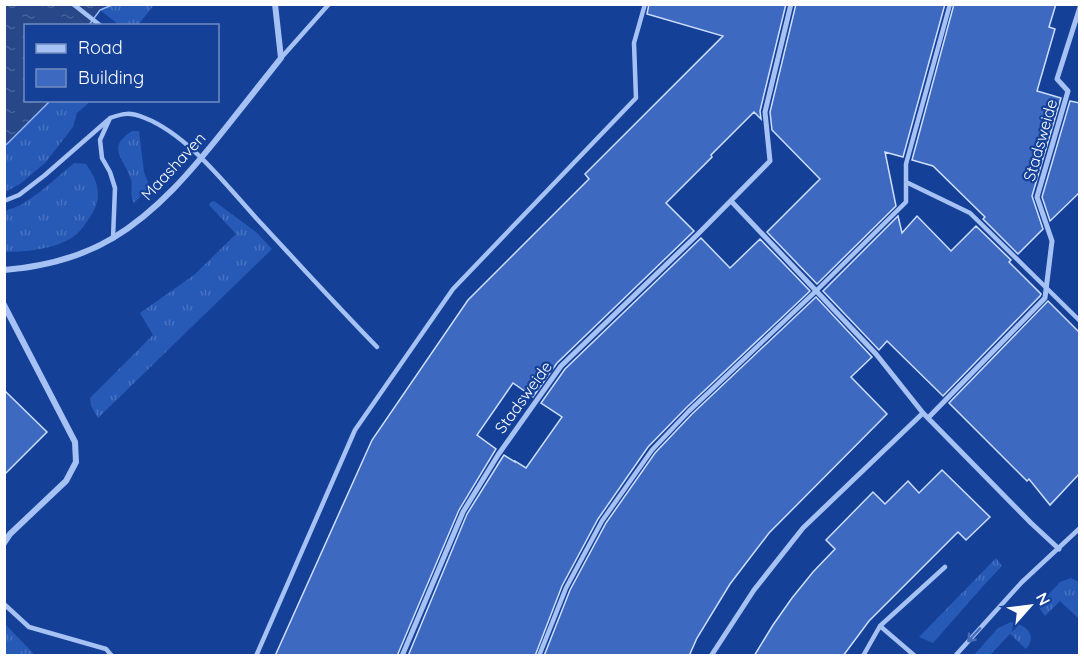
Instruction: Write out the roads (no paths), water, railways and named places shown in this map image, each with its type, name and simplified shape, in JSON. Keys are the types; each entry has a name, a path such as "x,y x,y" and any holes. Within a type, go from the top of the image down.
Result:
{"street":[{"path":"275,4 281,58"},
{"name":"Stadsweide","path":"402,656 463,512 498,455 561,366 770,161 765,112 791,4"},
{"name":"Stadsweide","path":"711,656 754,590 803,528 925,415 1045,298 1052,241 1037,196 1068,91 1057,79 1080,7"},
{"name":"Maashaven","path":"4,270 54,262 83,252 113,238 141,218 175,189 281,58"},
{"path":"730,201 876,354 925,415 1059,549"},
{"path":"4,304 75,442 76,462 66,481 10,534 4,543"}],"lane":[{"path":"73,4 98,24"},
{"path":"281,58 328,4"},
{"path":"256,656 355,430 453,289 636,98 634,43 645,4"},
{"path":"539,656 566,588 597,530 652,450 689,411 906,202 906,164 950,4"},
{"path":"4,201 19,195 45,175 110,118 126,113 145,118 170,132 202,158 329,298 377,347"},
{"path":"110,118 100,140 102,158 115,188 113,238"},
{"path":"906,182 970,213 1080,321"},
{"path":"955,656 1023,582 1080,528"},
{"path":"863,656 880,626 945,567"},
{"path":"4,604 29,627 106,649 112,656"},
{"path":"880,626 915,656"}],"water":[{"path":"5,5 112,5 100,10 90,24 24,24 24,102 49,102 5,145"}]}
